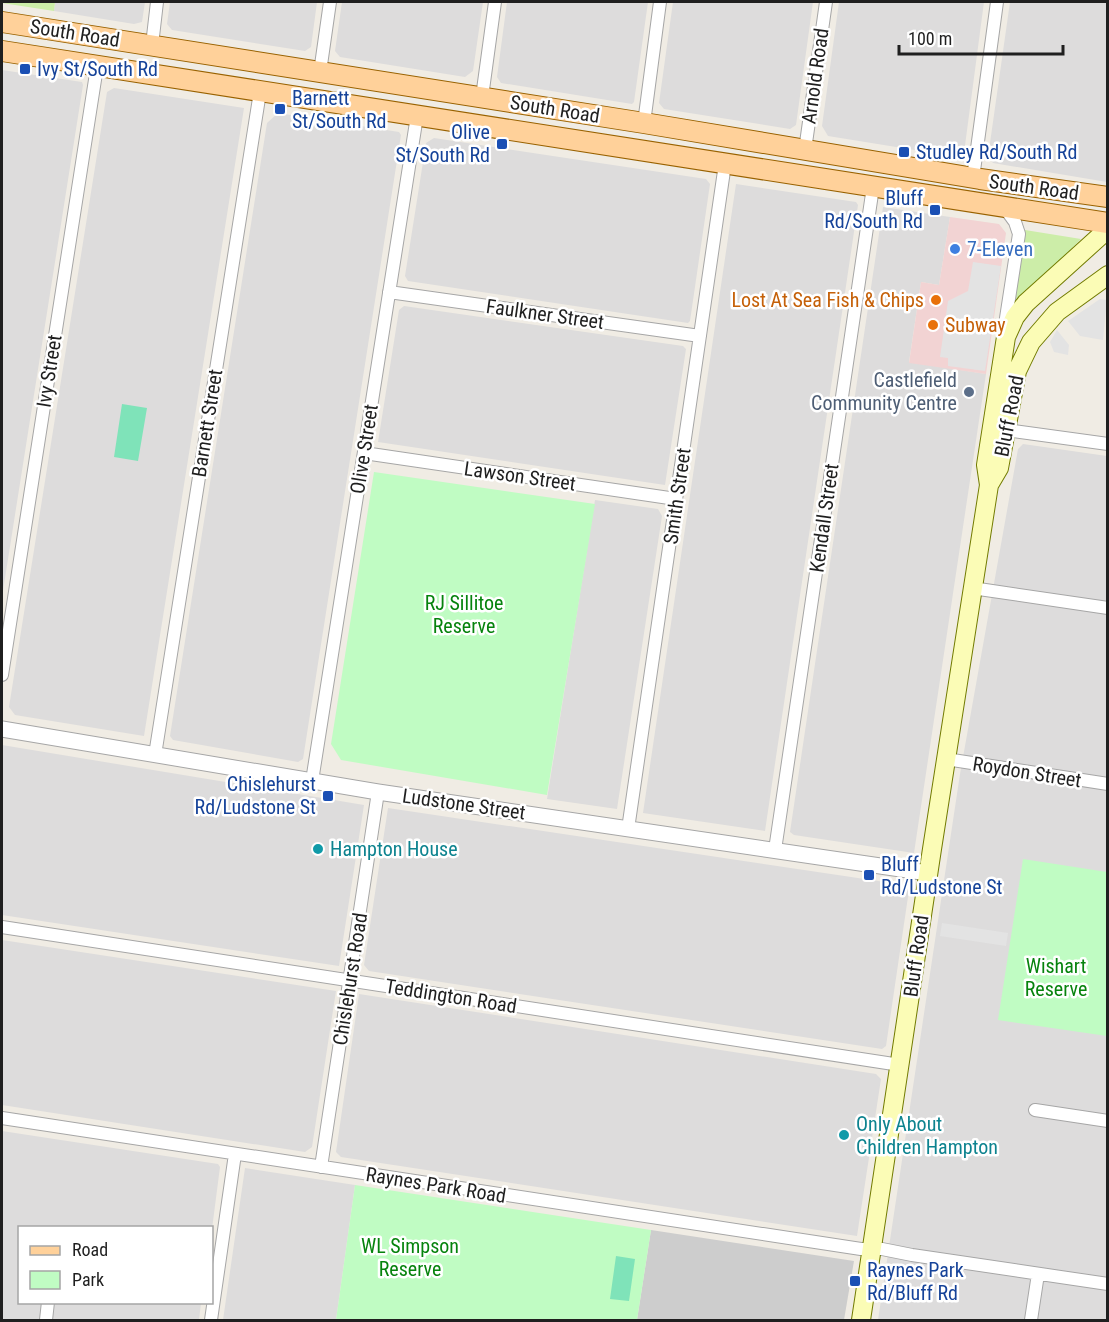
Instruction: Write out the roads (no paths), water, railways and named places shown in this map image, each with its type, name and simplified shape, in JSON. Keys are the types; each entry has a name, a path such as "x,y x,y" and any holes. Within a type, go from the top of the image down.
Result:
{"main road":[{"name":"South Road","path":"2,22 644,123 973,178 1107,197"},
{"name":"South Road","path":"2,51 1107,224"},
{"path":"417,116 422,88"},
{"path":"873,187 878,162"},
{"path":"1036,212 1040,187"},
{"name":"Bluff Road","path":"861,1320 972,588 989,485 999,468 1004,347 1009,329 1022,308 1107,229"},
{"name":"Bluff Road","path":"999,429 1017,371 1031,342 1057,312 1107,274"}],"street":[{"path":"152,45 157,2"},
{"path":"320,72 330,2"},
{"path":"482,97 495,2"},
{"path":"644,123 660,2"},
{"name":"Arnold Road","path":"805,150 825,2"},
{"path":"973,178 997,2"},
{"name":"Ivy Street","path":"2,675 97,67"},
{"name":"Barnett Street","path":"155,754 260,92"},
{"name":"Olive Street","path":"312,781 417,116"},
{"name":"Smith Street","path":"628,829 725,164"},
{"name":"Kendall Street","path":"775,850 873,187"},
{"name":"Bluff Road","path":"1004,207 1017,224 1018,237 1005,319 1004,347"},
{"name":"Faulkner Street","path":"389,292 700,336"},
{"path":"999,429 1107,444"},
{"name":"Lawson Street","path":"364,453 676,499"},
{"path":"972,588 1107,608"},
{"name":"Ludstone Street","path":"2,729 378,792 928,873"},
{"name":"Roydon Street","path":"946,759 1107,784"},
{"name":"Chislehurst Road","path":"321,1167 378,792"},
{"name":"Teddington Road","path":"2,927 900,1065"},
{"path":"1035,1110 1107,1121"},
{"name":"Raynes Park Road","path":"2,1118 871,1251 886,1256 912,1256 1107,1284"},
{"path":"211,1320 235,1154"},
{"path":"1031,1320 1038,1275"},
{"path":"46,1320 48,1304"}],"place":[{"name":"Ivy St/South Rd","path":"25,69"},
{"name":"Barnett St/South Rd","path":"280,109"},
{"name":"Olive St/South Rd","path":"502,144"},
{"name":"Studley Rd/South Rd","path":"904,152"},
{"name":"Bluff Rd/South Rd","path":"935,210"},
{"name":"7-Eleven","path":"955,249"},
{"name":"Lost At Sea Fish & Chips","path":"936,300"},
{"name":"Subway","path":"933,325"},
{"name":"Castlefield Community Centre","path":"969,392"},
{"name":"Chislehurst Rd/Ludstone St","path":"328,796"},
{"name":"Hampton House","path":"318,849"},
{"name":"Bluff Rd/Ludstone St","path":"869,875"},
{"name":"Only About Children Hampton","path":"844,1135"},
{"name":"Raynes Park Rd/Bluff Rd","path":"855,1281"}],"park label":[{"name":"RJ Sillitoe Reserve","path":"464,614"},
{"name":"Wishart Reserve","path":"1056,978"},
{"name":"WL Simpson Reserve","path":"410,1258"}]}
